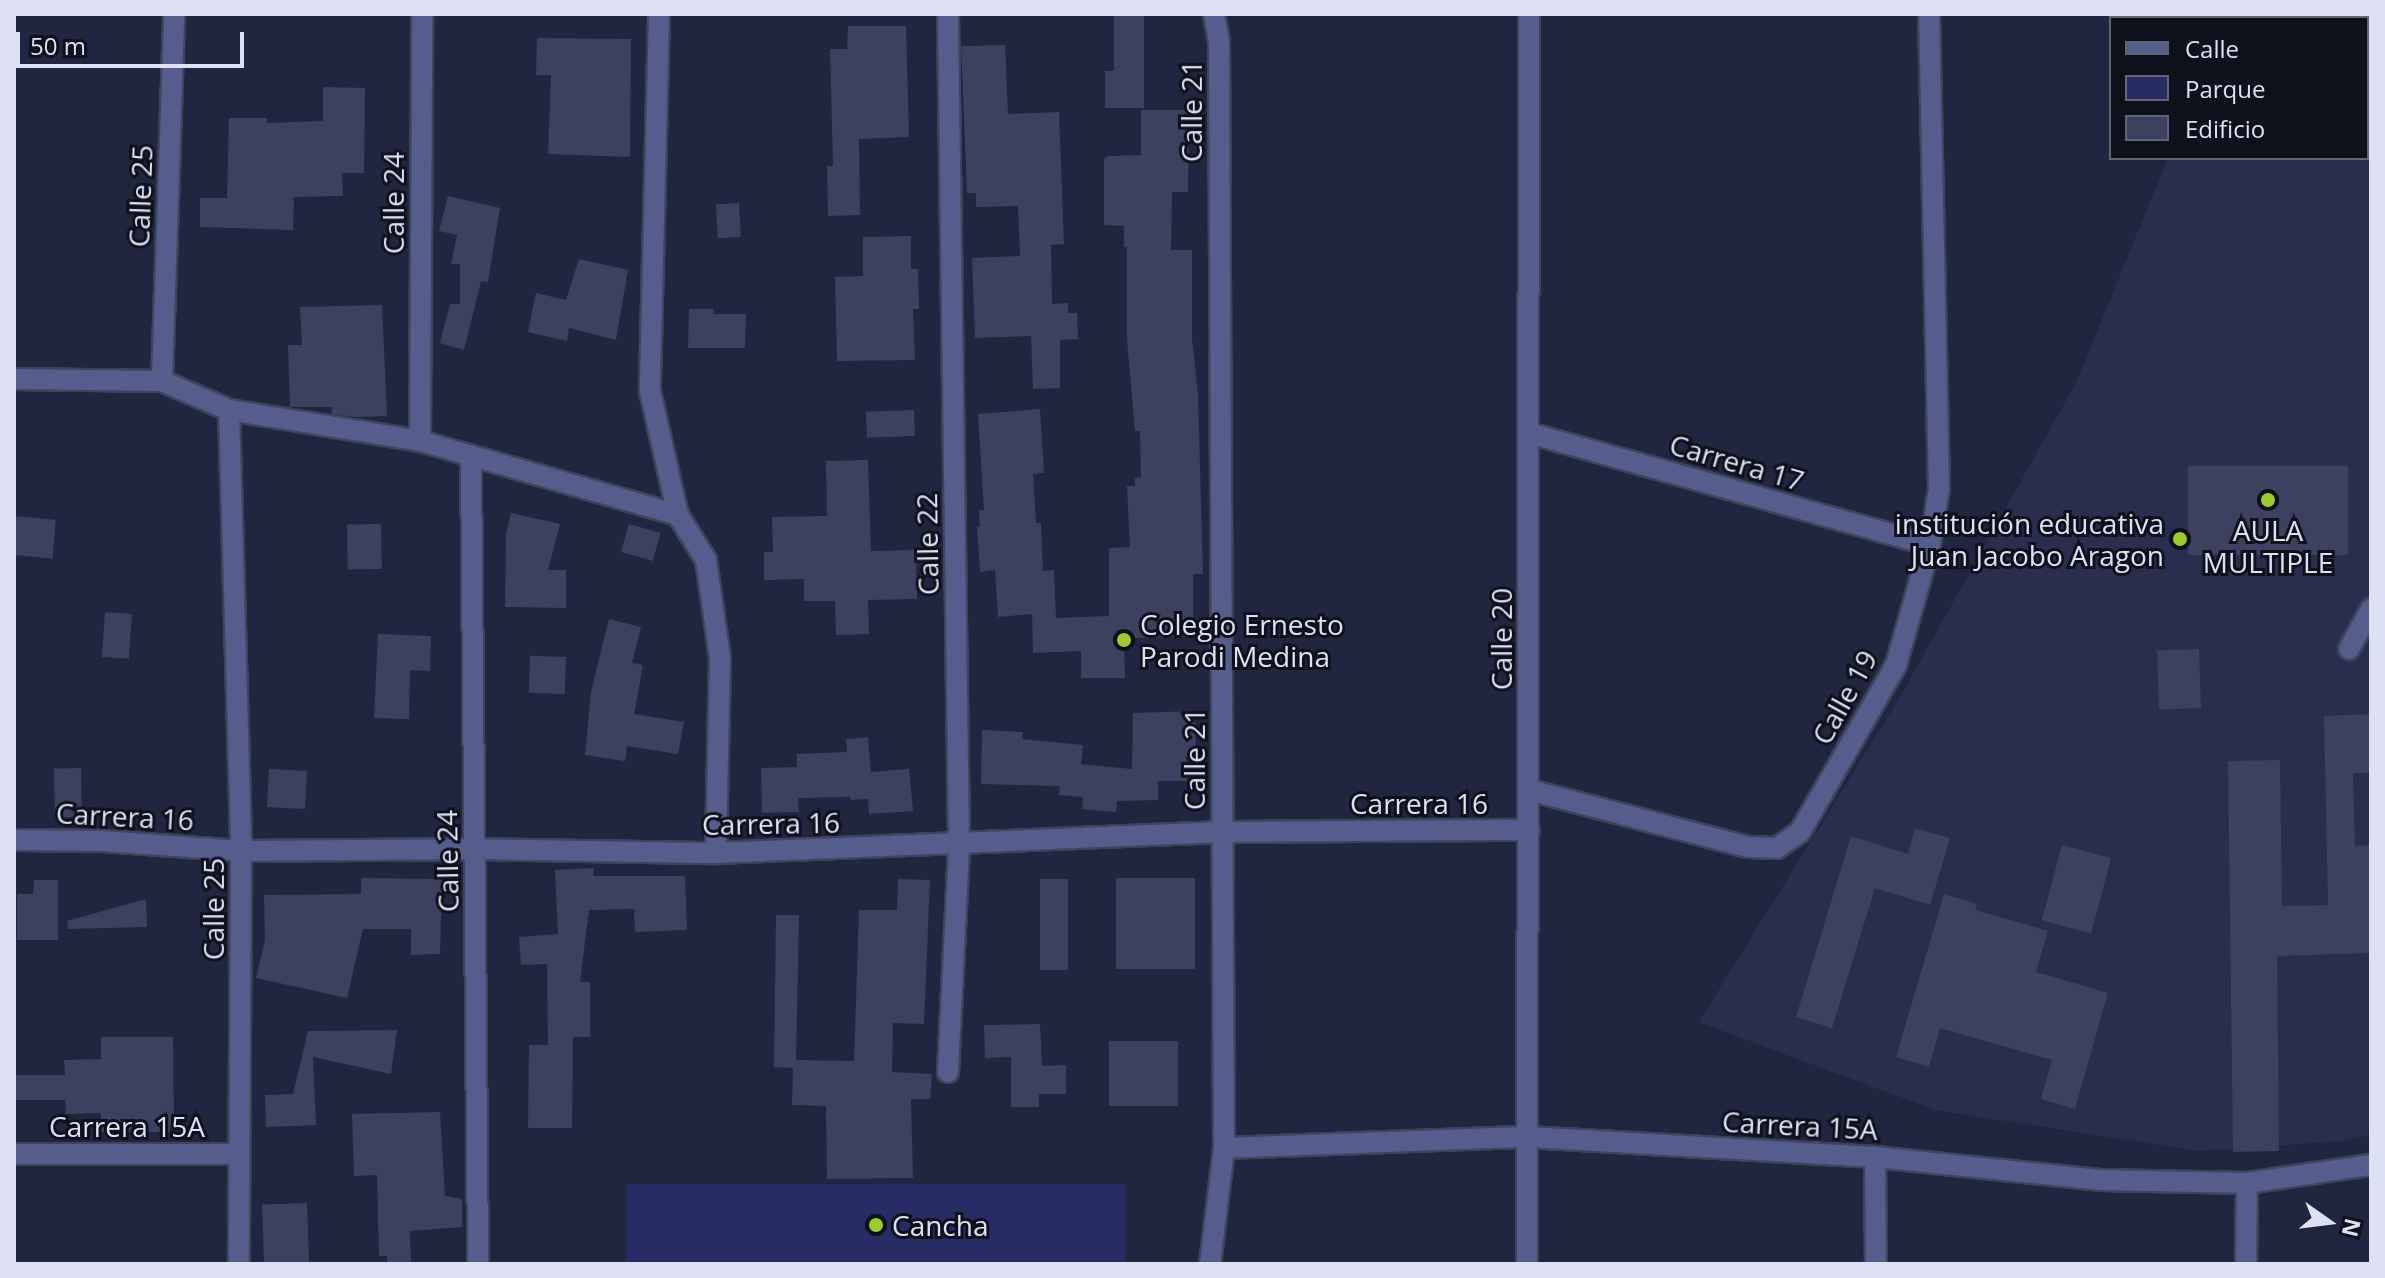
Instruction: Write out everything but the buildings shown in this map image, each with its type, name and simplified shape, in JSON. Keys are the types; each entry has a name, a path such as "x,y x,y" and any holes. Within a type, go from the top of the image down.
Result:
{"street":[{"name":"Calle 25","path":"162,381 174,14"},
{"name":"Calle 24","path":"420,441 422,14"},
{"path":"659,14 650,391 678,515 706,560 720,658 716,853"},
{"name":"Calle 22","path":"948,14 959,843 948,1072"},
{"name":"Calle 21","path":"1210,1264 1224,1148 1219,58 1214,14"},
{"name":"Calle 20","path":"1527,1264 1529,14"},
{"name":"Calle 19","path":"1529,790 1748,847 1777,848 1800,832 1896,665 1930,545 1939,489 1929,14"},
{"path":"14,379 162,381 229,410 420,441 678,515"},
{"name":"Calle 25","path":"229,410 241,851 239,1264"},
{"name":"Carrera 17","path":"1529,433 1930,545"},
{"name":"Calle 24","path":"471,457 478,1264"},
{"path":"2349,649 2371,609"},
{"name":"Carrera 16","path":"14,840 103,841 241,851 475,849 716,853 1223,832 1529,830"},
{"name":"Carrera 15A","path":"1224,1148 1528,1137 1875,1157 2100,1180 2247,1183 2371,1165"},
{"name":"Carrera 15A","path":"14,1154 239,1154"},
{"path":"1875,1157 1876,1264"},
{"path":"2246,1264 2247,1183"}],"shaded area":[{"name":"institución educativa Juan Jacobo Aragon","path":"2371,14 2371,1135 2340,1141 2198,1151 1935,1110 1699,1022 1900,697 2077,381 2167,160 2369,160 2369,16 2226,16"}],"green space":[{"name":"Cancha","path":"626,1184 1125,1184 1125,1264 626,1264"}],"place":[{"name":"AULA MULTIPLE","path":"2268,500"},
{"name":"institución educativa Juan Jacobo Aragon","path":"2180,539"},
{"name":"Colegio Ernesto Parodi Medina","path":"1124,640"},
{"name":"Cancha","path":"876,1225"}]}
